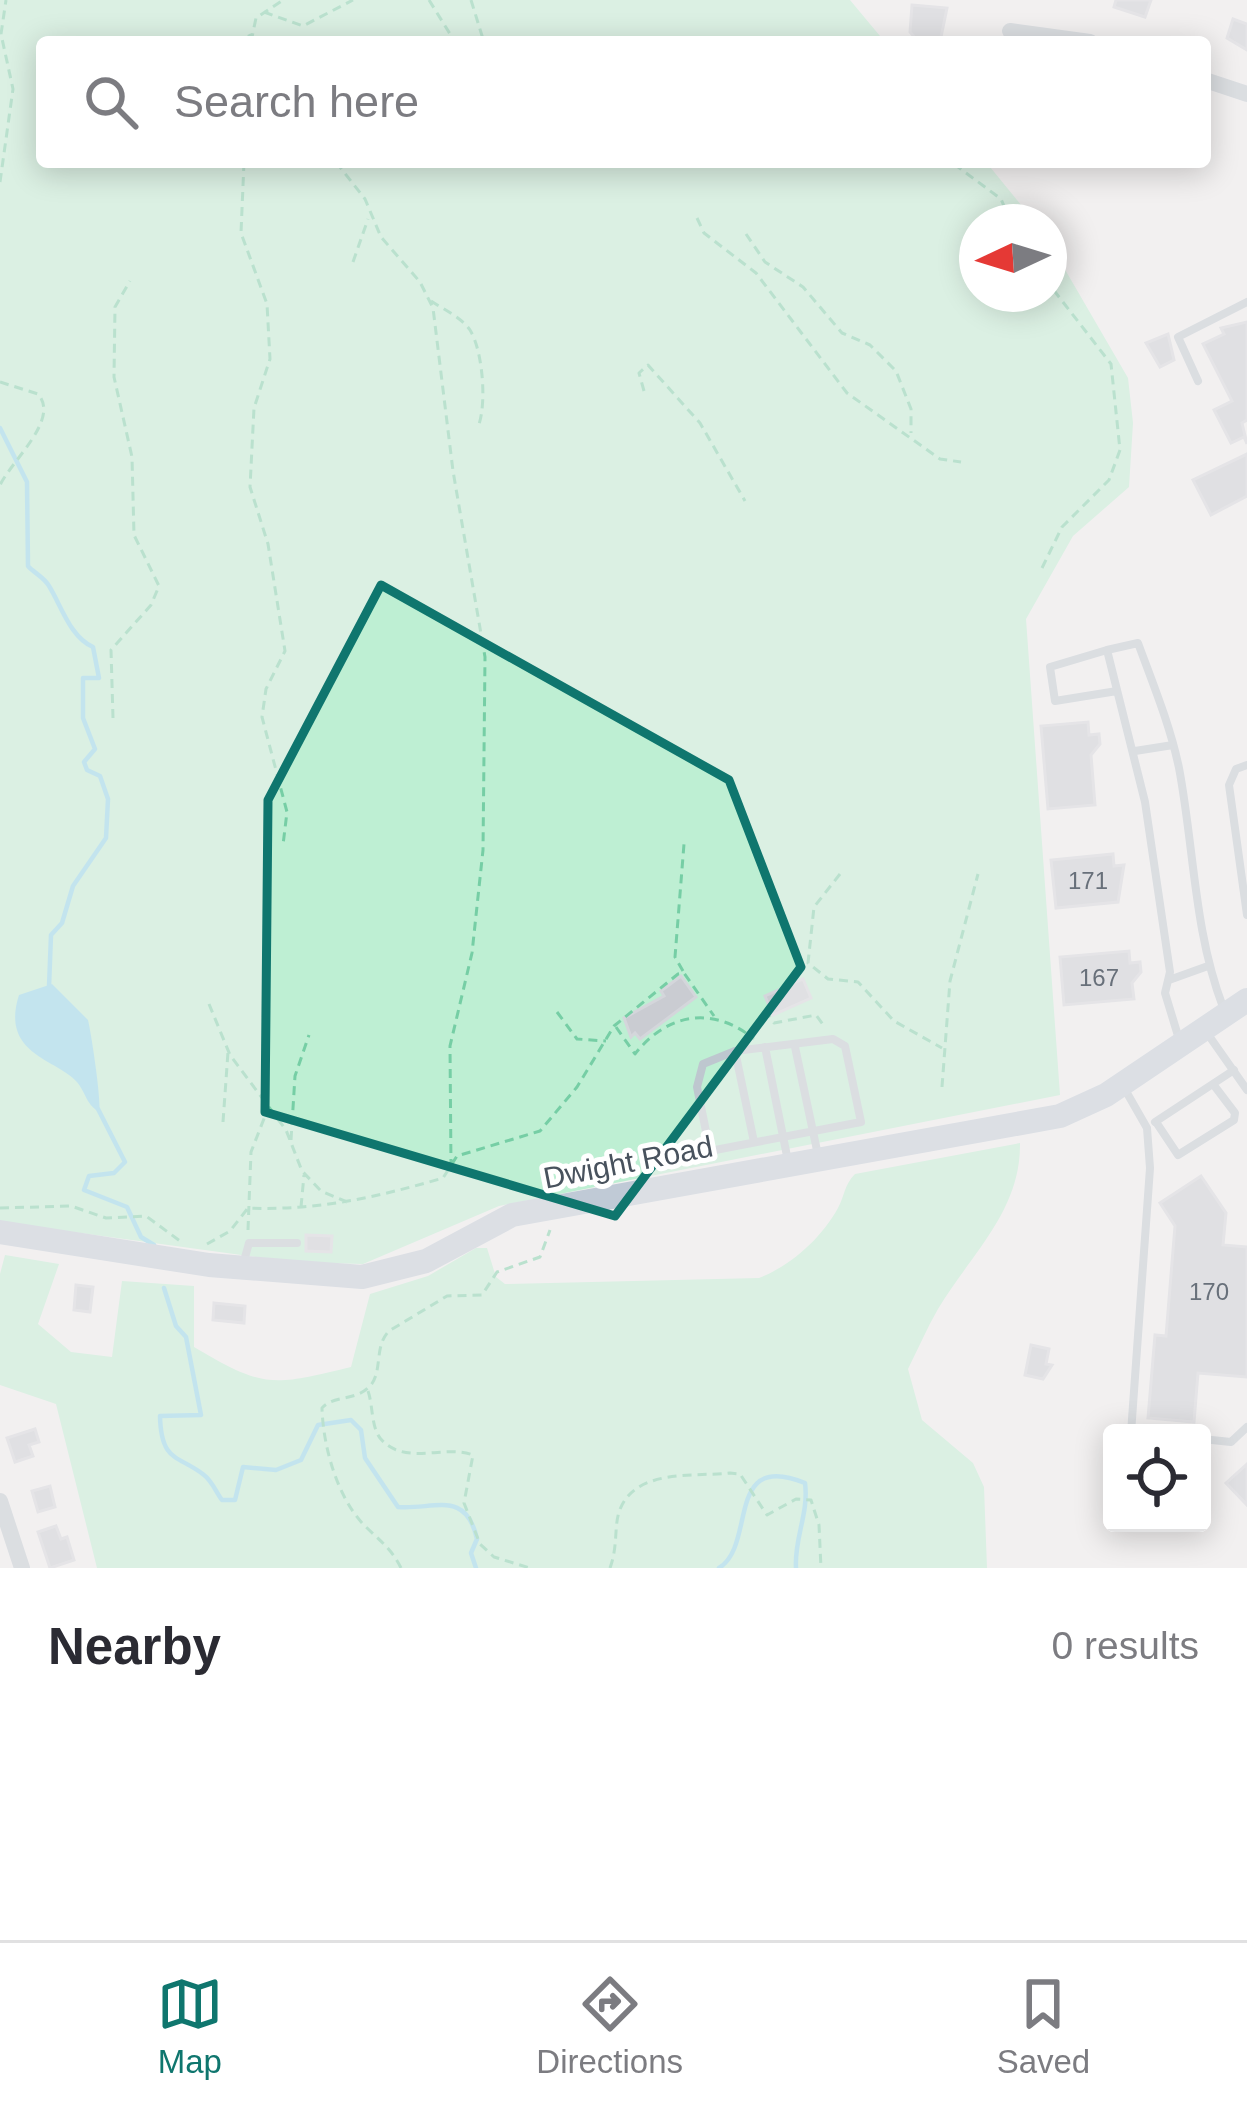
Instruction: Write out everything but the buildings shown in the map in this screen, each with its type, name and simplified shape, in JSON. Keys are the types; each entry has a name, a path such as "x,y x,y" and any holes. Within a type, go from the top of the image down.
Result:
{"main road":[{"name":"Dwight Road","path":"0,1232 85,1249 243,1269 348,1277 392,1272 435,1256 499,1219 740,1158 816,1144 1048,1120 1122,1084 1236,1007"}],"street":[{"path":"1010,31 1046,36"},
{"path":"1211,82 1247,94"},
{"path":"0,1502 22,1568"}],"lane":[{"path":"1198,382 1178,338 1247,302"},
{"path":"1117,691 1055,701 1050,667 1138,643 1173,745 1208,966 1236,1007"},
{"path":"1107,650 1135,751 1168,980 1168,1012 1181,1045"},
{"path":"1135,751 1173,745"},
{"path":"1247,765 1236,769 1229,785 1242,849 1247,915"},
{"path":"1168,980 1208,966"},
{"path":"1204,1029 1247,1090"},
{"path":"754,1142 740,1158 710,1151 697,1087 703,1064 765,1047 826,1040 845,1046 861,1122 816,1144 795,1046"},
{"path":"754,1142 786,1149 765,1047"},
{"path":"736,1052 754,1142"},
{"path":"1151,1125 1234,1070"},
{"path":"1122,1084 1178,1155 1234,1120 1235,1113 1213,1084"},
{"path":"1132,1424 1151,1125"},
{"path":"243,1269 246,1245 297,1243"},
{"path":"1211,1440 1231,1442 1247,1427"}],"path":[{"path":"0,182 13,89 1,34 6,0"},
{"path":"251,35 264,12 283,0"},
{"path":"264,12 303,26 353,0"},
{"path":"429,0 451,36"},
{"path":"471,0 481,36"},
{"path":"244,168 241,232 265,291 270,350 255,400 250,477 268,544 285,651 266,689 262,717 287,812 283,845"},
{"path":"341,168 358,187 388,248 431,301 466,325 473,338 482,400 478,427"},
{"path":"959,168 1003,204"},
{"path":"353,262 369,213"},
{"path":"697,218 704,233 756,273 842,389 946,462 961,462"},
{"path":"746,235 765,262 803,287 842,334 869,345 896,371 911,409 910,436"},
{"path":"112,718 111,650 151,605 159,586 134,535 133,463 114,377 115,307 130,281"},
{"path":"431,301 486,672 482,870 472,953 450,1046 451,1167"},
{"path":"1042,568 1062,527 1109,480 1120,450 1111,364 1067,307"},
{"path":"644,391 639,373 648,365 700,423 745,500"},
{"path":"0,382 38,394 45,403 44,422 0,485"},
{"path":"684,844 675,957 714,1016"},
{"path":"840,874 814,907 808,963 829,979 858,982 894,1021 942,1048"},
{"path":"942,1087 950,981 978,874"},
{"path":"248,1208 348,1203 440,1179 457,1156 540,1131 614,1026 684,973"},
{"path":"209,1004 228,1051 291,1142 302,1171 321,1191 348,1203"},
{"path":"765,1010 774,1024 819,1017 826,1040"},
{"path":"557,1012 577,1040 606,1041"},
{"path":"614,1026 635,1054 673,1024 714,1016 736,1024 765,1047"},
{"path":"291,1142 295,1076 309,1035"},
{"path":"223,1122 228,1051"},
{"path":"254,1242 248,1208 250,1152 269,1108"},
{"path":"300,1208 302,1171"},
{"path":"0,1208 71,1206 120,1218 140,1215 187,1243"},
{"path":"401,1568 388,1546 360,1521 338,1484 322,1419 324,1403 366,1389 376,1378 381,1339 389,1331 447,1297 482,1295 497,1272 540,1257 555,1206"},
{"path":"200,1246 230,1231 248,1208"},
{"path":"366,1389 376,1432 391,1446 419,1455 472,1455 464,1503 480,1544 494,1557 530,1568"},
{"path":"610,1568 620,1540 618,1514 633,1490 659,1478 730,1473 747,1483 753,1502 767,1515 796,1499 811,1500 819,1525 821,1568"}],"highlighted area":[{"path":"381,585 729,780 801,967 615,1216 265,1112 268,800"}],"green space":[{"path":"0,0 850,0 880,36 36,36 36,168 991,168 1020,204 959,204 959,312 1067,312 1067,273 1128,378 1133,423 1129,487 1073,536 1026,619 1060,1095 499,1206 363,1264 293,1262 0,1222"},
{"path":"1020,1143 1018,1167 1003,1211 938,1309 908,1369 922,1420 973,1463 984,1487 987,1568 97,1568 56,1404 0,1385 0,1274 5,1255 59,1264 38,1324 71,1352 112,1357 122,1281 194,1286 194,1347 237,1371 285,1380 351,1367 370,1294 428,1276 476,1248 487,1248 496,1277 505,1284 759,1278 814,1241 855,1174"}],"water":[{"path":"52,984 88,1020 99,1112 76,1081 33,1052 17,1030 19,995"}],"waterway":[{"path":"0,428 27,482 28,566 47,583 78,636 93,647 99,678 83,678 83,718 95,749 84,762 87,770 100,776 108,799 106,838 73,886 62,923 51,935 49,987"},
{"path":"98,1109 125,1162 114,1173 89,1176 84,1190 127,1207 141,1237 154,1245"},
{"path":"164,1288 176,1326 186,1337 201,1415 160,1416 164,1442 173,1456 207,1477 222,1500 235,1500 243,1467 276,1470 301,1460 318,1425 351,1420 361,1430 365,1458 398,1507 447,1505 465,1513 477,1539 471,1553 476,1568"},
{"path":"719,1568 737,1540 752,1489 763,1479 780,1476 805,1483 796,1568"}]}
